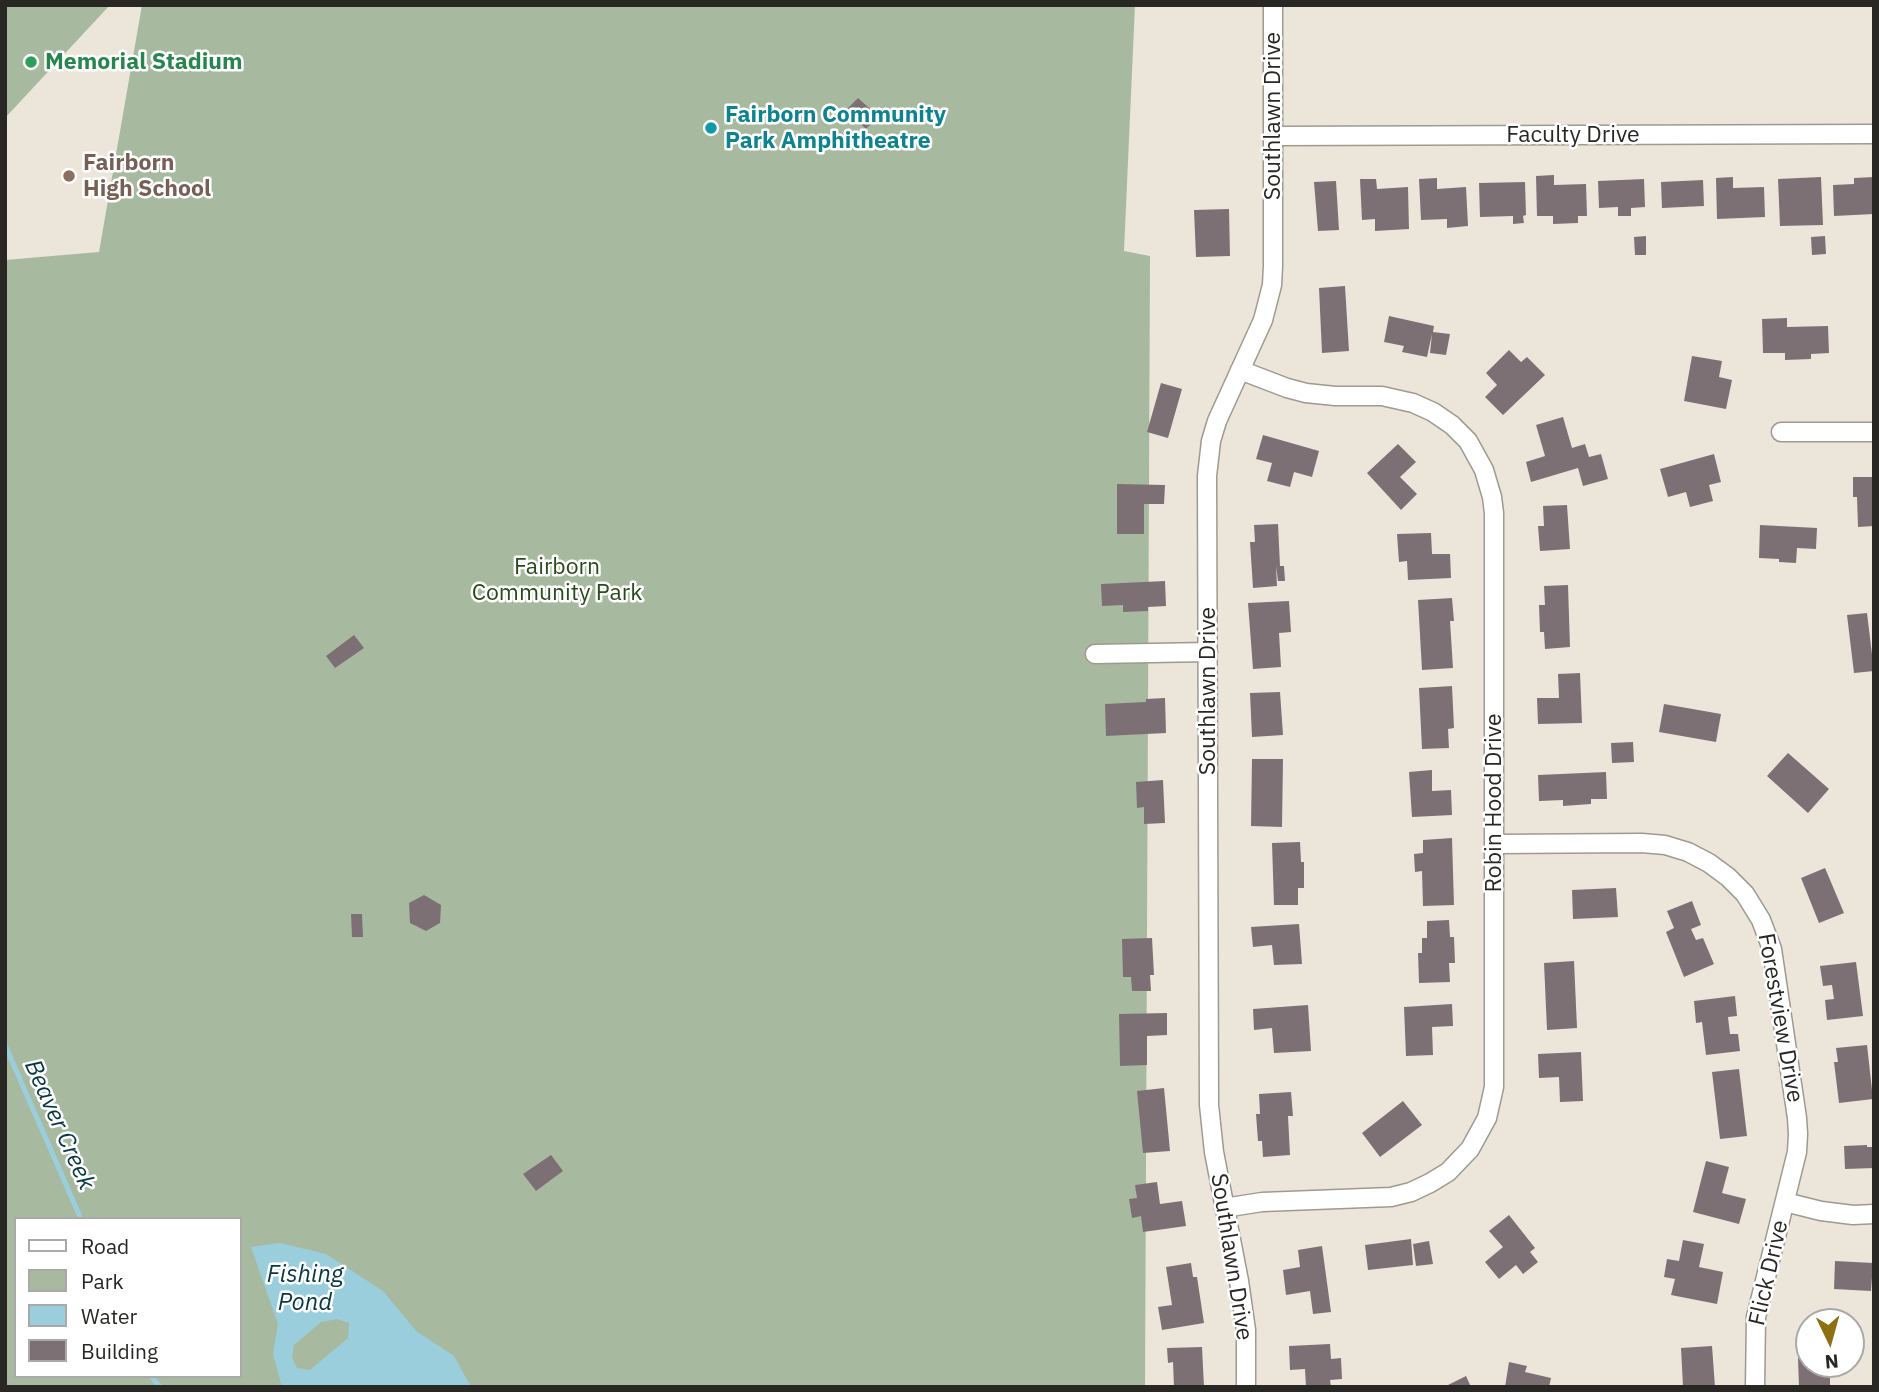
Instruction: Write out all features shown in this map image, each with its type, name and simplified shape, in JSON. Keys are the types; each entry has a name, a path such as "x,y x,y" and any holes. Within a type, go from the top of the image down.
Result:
{"street":[{"name":"Southlawn Drive","path":"1246,1387 1246,1330 1214,1152 1209,1105 1208,459 1217,421 1263,320 1272,285 1273,5"},
{"name":"Faculty Drive","path":"1273,136 1874,134"},
{"name":"Robin Hood Drive","path":"1224,1208 1287,1201 1391,1197 1411,1192 1448,1172 1471,1149 1487,1118 1494,1087 1494,513 1484,470 1468,441 1452,425 1413,403 1382,396 1306,393 1240,370"},
{"path":"1781,432 1874,432"},
{"path":"1095,654 1208,652"},
{"name":"Forestview Drive","path":"1495,844 1665,845 1688,852 1709,863 1745,894 1762,920 1772,949 1797,1118 1797,1152 1786,1202"},
{"path":"1786,1202 1821,1211 1853,1215 1874,1214"},
{"name":"Flick Drive","path":"1755,1387 1756,1317 1786,1202"}],"green space":[{"name":"Memorial Stadium","path":"5,5 110,5 5,118"},
{"name":"Fairborn Community Park","path":"142,5 1135,5 1124,251 1150,256 1145,1387 5,1387 5,260 99,252"}],"water":[{"name":"Fishing Pond","path":"280,1243 326,1254 383,1291 416,1331 454,1356 471,1387 282,1387 273,1354 278,1324 251,1247","holes":["337,1319 349,1323 348,1338 310,1370 297,1368 292,1357 294,1345 321,1322"]}],"building":[{"path":"858,98 878,116 866,129 846,110"},
{"path":"1554,175 1554,185 1586,184 1587,216 1578,216 1578,223 1553,224 1553,216 1537,216 1536,176"},
{"path":"1733,177 1733,188 1764,187 1765,217 1717,219 1716,178"},
{"path":"1821,177 1823,225 1780,226 1778,179"},
{"path":"1874,177 1874,214 1834,216 1833,185 1854,184 1854,178"},
{"path":"1437,178 1437,189 1466,187 1468,226 1447,228 1447,219 1421,220 1419,179"},
{"path":"1360,179 1376,179 1377,189 1408,187 1409,229 1375,231 1375,219 1362,220"},
{"path":"1644,179 1645,207 1631,208 1631,216 1618,216 1618,207 1599,208 1598,181"},
{"path":"1703,180 1704,206 1662,208 1661,182"},
{"path":"1336,181 1339,230 1318,231 1314,182"},
{"path":"1525,182 1524,223 1513,224 1513,216 1480,217 1479,183"},
{"path":"1229,209 1230,256 1196,257 1194,210"},
{"path":"1646,236 1646,255 1635,255 1634,237"},
{"path":"1825,236 1826,254 1812,255 1811,237"},
{"path":"1345,286 1349,351 1322,353 1319,288"},
{"path":"1389,316 1434,326 1433,332 1450,334 1446,355 1430,353 1432,334 1427,357 1402,352 1404,346 1384,342"},
{"path":"1787,318 1787,327 1828,326 1829,353 1811,354 1811,359 1785,360 1785,353 1763,353 1762,319"},
{"path":"1509,350 1521,362 1527,357 1545,375 1503,415 1485,397 1497,385 1486,373"},
{"path":"1692,356 1722,361 1719,377 1732,380 1726,409 1684,401"},
{"path":"1161,383 1182,389 1168,438 1147,432"},
{"path":"1563,417 1572,448 1585,444 1589,457 1601,454 1608,479 1583,486 1578,468 1531,482 1526,462 1545,456 1536,425"},
{"path":"1263,435 1319,451 1312,477 1294,472 1290,487 1267,481 1272,463 1256,459"},
{"path":"1398,444 1416,462 1400,477 1417,494 1401,510 1367,473"},
{"path":"1714,454 1721,482 1709,485 1713,501 1690,507 1686,492 1668,497 1660,469"},
{"path":"1853,477 1874,477 1874,526 1858,527"},
{"path":"1117,484 1165,485 1164,504 1144,504 1144,534 1117,534"},
{"path":"1567,505 1570,549 1540,551 1538,526 1544,526 1543,506"},
{"path":"1278,524 1280,566 1284,566 1285,581 1278,581 1276,566 1277,586 1253,588 1250,542 1255,542 1254,525"},
{"path":"1760,525 1817,528 1816,549 1797,548 1796,563 1759,558"},
{"path":"1431,533 1432,554 1450,554 1451,578 1408,580 1407,561 1399,562 1397,534"},
{"path":"1165,581 1166,606 1148,607 1148,611 1123,612 1123,605 1102,606 1101,584"},
{"path":"1568,585 1570,647 1545,649 1544,632 1540,632 1539,605 1545,605 1544,586"},
{"path":"1452,598 1454,621 1450,621 1453,668 1422,670 1418,600"},
{"path":"1289,601 1291,632 1279,633 1281,667 1253,669 1248,603"},
{"path":"1867,613 1874,671 1854,673 1847,615"},
{"path":"354,635 364,648 335,668 326,656"},
{"path":"1580,673 1582,723 1538,724 1537,698 1559,698 1558,674"},
{"path":"1452,686 1454,728 1448,729 1449,748 1422,749 1419,688"},
{"path":"1280,692 1283,735 1252,737 1250,693"},
{"path":"1165,698 1166,733 1106,736 1105,704"},
{"path":"1664,704 1721,714 1716,742 1659,732"},
{"path":"1633,742 1634,762 1612,763 1611,743"},
{"path":"1788,753 1829,789 1808,813 1767,776"},
{"path":"1252,759 1283,759 1282,827 1251,826"},
{"path":"1432,770 1432,791 1451,790 1452,815 1412,817 1409,772"},
{"path":"1606,772 1607,799 1591,799 1591,804 1563,806 1563,800 1539,801 1538,775"},
{"path":"1163,780 1165,823 1144,824 1144,807 1137,808 1136,782"},
{"path":"1452,838 1454,905 1423,906 1422,871 1415,872 1414,854 1423,853 1423,840"},
{"path":"1300,842 1301,862 1304,862 1304,888 1298,888 1298,905 1274,905 1272,843"},
{"path":"1825,868 1844,913 1819,923 1801,878"},
{"path":"1616,888 1618,917 1573,919 1572,890"},
{"path":"424,895 441,905 440,923 426,931 410,923 409,903"},
{"path":"1692,901 1701,925 1691,929 1696,940 1703,938 1714,964 1684,977 1666,932 1674,928 1667,911"},
{"path":"351,914 362,914 363,937 352,937"},
{"path":"1449,920 1450,937 1454,937 1455,963 1449,963 1450,982 1419,983 1418,953 1422,953 1422,938 1427,938 1427,921"},
{"path":"1299,924 1302,964 1274,965 1272,945 1253,947 1251,927"},
{"path":"1152,938 1154,975 1150,975 1151,991 1132,991 1131,977 1123,977 1122,939"},
{"path":"1574,961 1577,1028 1547,1030 1544,963"},
{"path":"1856,962 1863,1016 1827,1020 1825,1000 1834,999 1832,985 1823,986 1820,966"},
{"path":"1735,996 1737,1016 1728,1017 1730,1034 1738,1034 1740,1051 1706,1055 1702,1022 1696,1023 1694,1001"},
{"path":"1452,1004 1453,1026 1432,1027 1433,1055 1406,1056 1404,1007"},
{"path":"1308,1005 1311,1051 1274,1053 1272,1028 1254,1030 1253,1009"},
{"path":"1167,1013 1167,1035 1147,1036 1147,1065 1120,1066 1119,1014"},
{"path":"1867,1045 1873,1099 1839,1103 1834,1062 1838,1062 1836,1048"},
{"path":"1581,1052 1583,1101 1560,1102 1559,1077 1539,1078 1538,1054"},
{"path":"1739,1069 1747,1136 1720,1139 1712,1072"},
{"path":"1164,1088 1170,1151 1143,1153 1137,1091"},
{"path":"1291,1092 1293,1116 1288,1116 1290,1155 1263,1157 1262,1141 1258,1141 1256,1114 1260,1114 1259,1094"},
{"path":"1403,1101 1422,1125 1380,1157 1362,1133"},
{"path":"1844,1146 1874,1147 1874,1168 1845,1169"},
{"path":"551,1155 563,1171 536,1191 523,1174"},
{"path":"1706,1161 1729,1167 1722,1193 1746,1199 1739,1224 1693,1212"},
{"path":"1157,1182 1160,1204 1182,1201 1186,1226 1143,1232 1141,1216 1132,1218 1129,1199 1137,1198 1135,1185"},
{"path":"1509,1215 1535,1248 1530,1252 1538,1262 1523,1274 1516,1265 1499,1279 1485,1262 1503,1247 1489,1231"},
{"path":"1411,1239 1413,1265 1368,1270 1365,1245"},
{"path":"1683,1240 1704,1244 1699,1267 1723,1272 1717,1304 1671,1295 1675,1279 1664,1277 1667,1259 1679,1261"},
{"path":"1429,1241 1433,1264 1416,1266 1413,1244"},
{"path":"1322,1246 1331,1312 1313,1314 1310,1291 1286,1295 1283,1270 1300,1267 1298,1250"},
{"path":"1835,1261 1873,1263 1871,1291 1834,1289"},
{"path":"1191,1263 1193,1277 1197,1277 1204,1323 1162,1330 1158,1307 1172,1305 1166,1267"},
{"path":"1330,1344 1331,1359 1341,1358 1342,1379 1330,1380 1331,1387 1306,1387 1305,1369 1290,1370 1289,1346"},
{"path":"1712,1346 1715,1387 1683,1387 1681,1348"},
{"path":"1202,1347 1204,1387 1174,1387 1173,1362 1168,1363 1167,1348"},
{"path":"1509,1362 1527,1366 1525,1372 1551,1378 1549,1387 1505,1387"},
{"path":"1466,1376 1471,1387 1444,1387"},
{"path":"1799,1378 1830,1378 1830,1387 1799,1387"}],"waterway":[{"name":"Beaver Creek","path":"5,1045 80,1217"},
{"name":"Beaver Creek","path":"153,1378 160,1387"}],"place":[{"name":"Memorial Stadium","path":"31,62"},
{"name":"Fairborn Community Park Amphitheatre","path":"711,128"},
{"name":"Fairborn High School","path":"69,176"}]}
